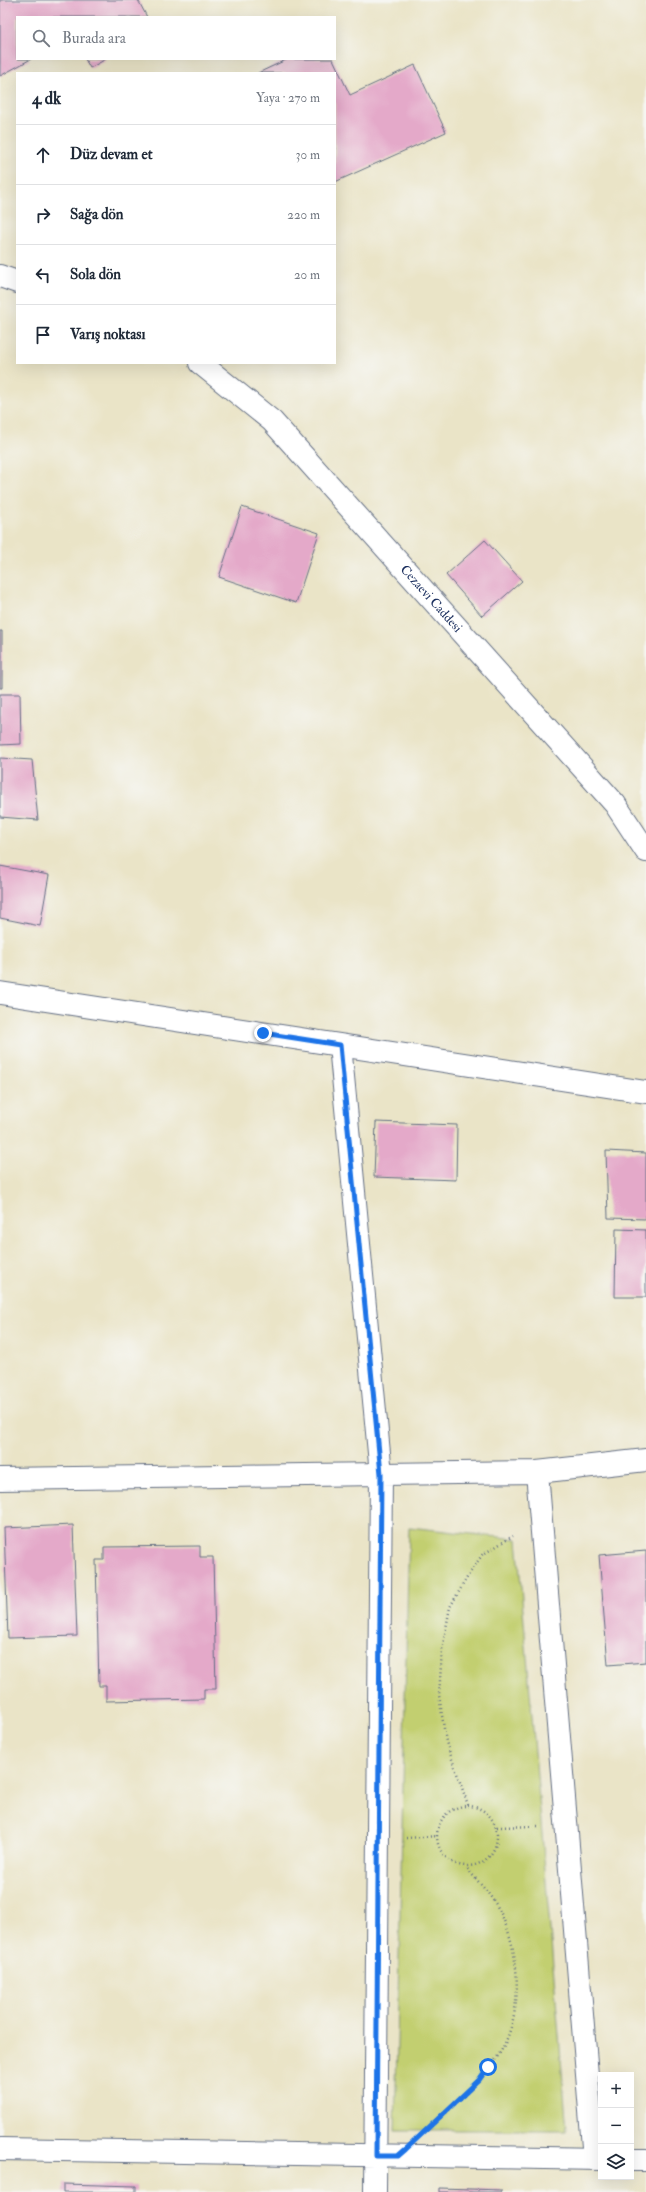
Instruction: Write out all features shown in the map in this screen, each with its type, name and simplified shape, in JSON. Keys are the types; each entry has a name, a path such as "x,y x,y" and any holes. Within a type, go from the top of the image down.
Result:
{"street":[{"path":"0,276 16,282"},
{"name":"Cezaevi Caddesi","path":"201,364 272,421 615,804 646,851"},
{"path":"0,993 646,1092"},
{"path":"340,1045 381,1474 375,2192"},
{"path":"0,1479 537,1472 646,1460"},
{"path":"0,2149 597,2159 566,1826 537,1472"},
{"path":"634,2160 646,2160"}],"path":[{"path":"468,1805 446,1742 439,1695 442,1650 450,1607 482,1555 541,1519"},
{"path":"398,2156 479,2080 498,2055 510,2030 517,1997 515,1962 498,1907 466,1867 449,1860 438,1844 438,1825 449,1810 468,1805 486,1811 497,1827 496,1846 485,1861 466,1867"},
{"path":"497,1827 566,1826"}],"green space":[{"path":"409,1527 517,1539 567,2130 395,2130"}],"building":[{"path":"0,0 138,0 146,16 16,16 16,60 29,60 0,76"},
{"path":"86,60 104,60 90,68"},
{"path":"286,60 333,60 350,95 415,65 446,132 336,182 336,72 260,72"},
{"path":"242,507 319,533 296,603 219,577"},
{"path":"485,540 522,581 482,616 446,575"},
{"path":"0,631 2,631 2,688 0,688"},
{"path":"0,694 20,694 21,744 0,745"},
{"path":"0,758 32,760 38,820 0,817"},
{"path":"0,866 49,875 40,926 0,918"},
{"path":"376,1122 457,1125 456,1180 374,1177"},
{"path":"606,1151 646,1153 646,1219 608,1218"},
{"path":"616,1229 646,1230 646,1297 615,1297"},
{"path":"73,1525 77,1636 8,1638 4,1528"},
{"path":"200,1546 200,1557 213,1557 216,1689 204,1689 204,1699 106,1701 106,1686 99,1686 96,1560 104,1560 104,1547"},
{"path":"646,1551 646,1662 608,1665 599,1555"},
{"path":"63,2184 136,2186 136,2192 63,2192"},
{"path":"440,2188 501,2190 501,2192 440,2192"}],"route":[{"path":"263,1033 340,1045 381,1474 376,2156 398,2156 479,2080 488,2067"}]}
